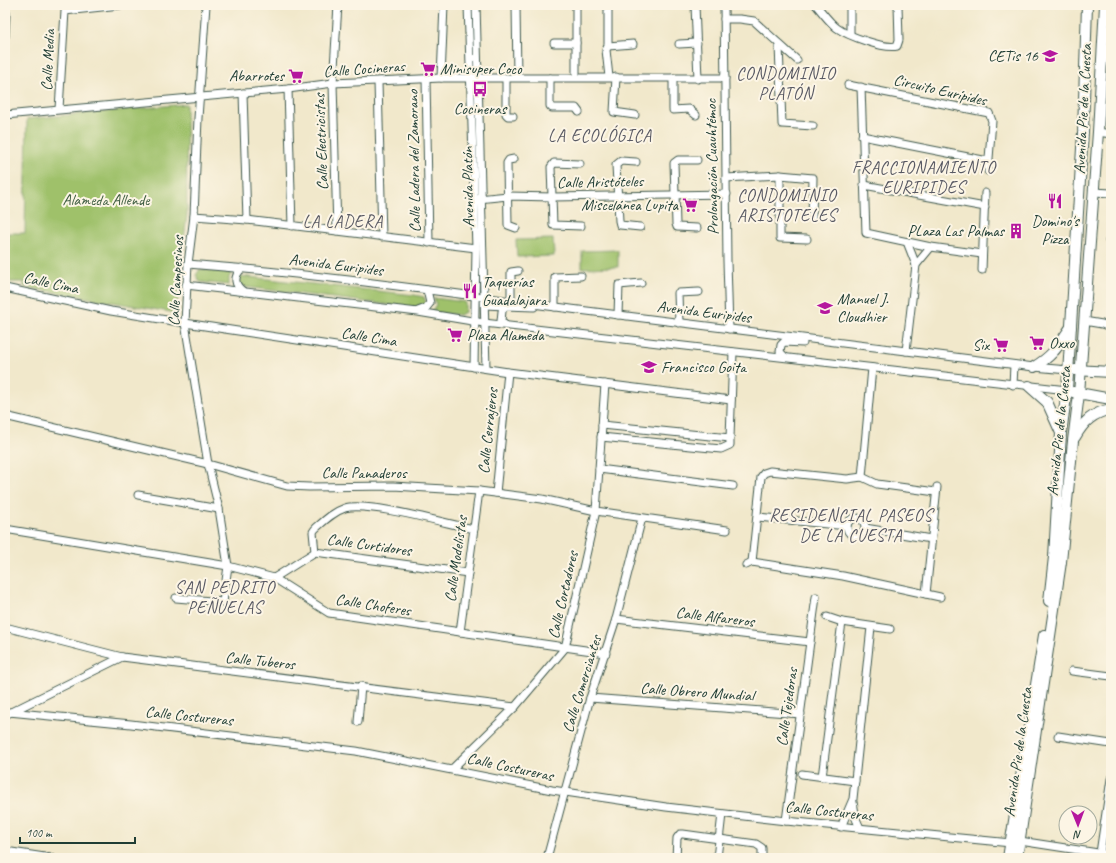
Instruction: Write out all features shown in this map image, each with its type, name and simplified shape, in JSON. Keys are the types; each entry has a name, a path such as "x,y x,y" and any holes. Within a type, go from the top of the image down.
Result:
{"main road":[{"name":"Avenida Pie de la Cuesta","path":"1017,858 1015,842 1054,557 1061,433 1067,390 1083,132 1087,5"},
{"name":"Avenida Pie de la Cuesta","path":"1008,858 1015,842 1061,562 1079,394 1094,192 1105,5"},
{"path":"1034,367 1053,354 1071,327"},
{"path":"1068,370 1111,372"},
{"path":"1029,386 1047,402 1061,433"},
{"path":"1067,390 1079,394 1111,399"},
{"path":"1073,440 1088,418 1100,411 1111,409"}],"street":[{"name":"Calle Media","path":"59,109 65,11 120,5"},
{"name":"Calle Campesinos","path":"176,598 223,602 228,566 208,464 185,323 186,285 194,216 199,96 206,5"},
{"name":"Calle Electricistas","path":"337,231 333,83 338,5"},
{"path":"441,78 444,5"},
{"name":"Avenida Platón","path":"468,5 476,248 474,367"},
{"name":"Avenida Platón","path":"476,5 480,79 486,368"},
{"path":"516,5 517,77"},
{"path":"576,5 576,77"},
{"path":"608,5 608,46 606,50 612,77 614,112 635,115"},
{"path":"695,5 698,79"},
{"name":"Prolongación Cuauhtémoc","path":"724,5 727,261 730,329"},
{"path":"816,5 838,29 890,48 897,46 898,5"},
{"path":"850,5 850,34"},
{"path":"5,36 6,13"},
{"path":"724,19 754,21 797,60"},
{"path":"554,43 576,43"},
{"path":"679,44 697,43"},
{"path":"608,46 634,44"},
{"path":"779,45 782,124 813,126"},
{"name":"Calle Cocineras","path":"5,115 288,89 333,83 378,82 426,78 725,78"},
{"name":"Calle Ladera del Zamorano","path":"426,78 429,243"},
{"path":"506,78 506,114 508,116 514,116"},
{"path":"550,78 550,106 552,108 576,108 579,109 579,112"},
{"path":"673,78 673,110 688,109 696,115"},
{"path":"378,82 382,237"},
{"name":"Circuito Eurípides","path":"848,85 989,113 992,121 988,171"},
{"path":"862,87 862,136 866,233 931,247 982,254"},
{"path":"288,89 292,226"},
{"path":"243,93 247,220"},
{"path":"1098,132 1111,134"},
{"path":"862,136 988,161"},
{"path":"514,159 509,160 507,163 508,225 516,228"},
{"path":"697,160 678,160 674,163 677,227 697,228"},
{"path":"636,162 621,161 616,165 619,223 640,227"},
{"path":"580,164 552,164 552,197 553,226 581,226"},
{"path":"726,178 780,175 813,178 812,218"},
{"path":"780,175 780,238 807,239"},
{"path":"864,185 985,207"},
{"path":"1094,192 1111,193"},
{"path":"982,270 985,193"},
{"name":"Calle Aristóteles","path":"474,199 508,196 552,197 727,194"},
{"path":"194,216 247,220 476,248"},
{"path":"906,351 916,265 907,242"},
{"path":"916,265 931,247"},
{"name":"Avenida Euripides","path":"188,264 242,268 475,296 485,301 505,306 530,308 542,305"},
{"path":"242,268 236,275 235,281 238,287 245,292"},
{"path":"511,301 511,272 518,271"},
{"path":"555,307 555,277 581,276"},
{"path":"618,315 619,285 640,284"},
{"path":"186,285 418,312 484,323 785,357 1013,385 1054,387 1067,390"},
{"name":"Calle Cima","path":"5,288 111,311 185,323 508,372 731,400"},
{"path":"418,312 426,308 430,303 427,290"},
{"path":"679,323 678,293 699,292"},
{"name":"Avenida Euripides","path":"485,301 511,301 1014,365 1068,370"},
{"path":"505,306 500,317 501,321 505,325"},
{"path":"1084,321 1102,324 1111,328"},
{"name":"Avenida Euripides","path":"785,357 780,352 781,345 784,342 863,346"},
{"path":"601,437 726,448 730,445 733,352"},
{"path":"1013,385 1014,365"},
{"path":"862,476 872,368"},
{"name":"Calle Cerrajeros","path":"496,493 508,372"},
{"name":"Calle Cortadores","path":"452,769 515,707 565,648 596,511 605,384"},
{"name":"Calle Panaderos","path":"5,416 208,464 287,486 393,486 479,491 542,499 596,511 728,530"},
{"path":"602,425 730,438"},
{"path":"599,468 733,486"},
{"path":"926,594 936,489 877,484 862,476 847,479 770,471 764,472 761,477 758,517 749,564 843,576 926,594 940,597"},
{"name":"Calle Modelistas","path":"460,632 479,491"},
{"path":"138,495 218,509"},
{"path":"315,552 313,532 315,529 337,511 347,507 380,509 474,529"},
{"path":"758,517 847,526"},
{"name":"Calle Comerciantes","path":"547,858 566,793 590,698 616,619 642,518"},
{"path":"857,518 863,521 865,528 862,534 855,536 849,533 847,526 850,520 857,518"},
{"name":"Calle Choferes","path":"5,528 228,566 274,578 329,613 606,653"},
{"path":"865,528 931,540"},
{"name":"Calle Curtidores","path":"274,578 315,552 468,573"},
{"name":"Calle Tejedoras","path":"786,821 816,597"},
{"path":"827,617 842,622 890,629"},
{"name":"Calle Alfareros","path":"616,619 810,642"},
{"path":"822,777 842,622"},
{"name":"Calle Tuberos","path":"5,627 122,657 214,670 361,686 515,707"},
{"path":"860,828 856,819 853,799 871,627"},
{"path":"6,715 122,657"},
{"path":"1072,671 1111,676"},
{"path":"358,722 361,686"},
{"name":"Calle Obrero Mundial","path":"590,698 800,714"},
{"name":"Calle Costureras","path":"6,715 131,724 286,741 356,751 566,793 722,814 841,827 1015,842 1098,855 1111,855"},
{"path":"1058,736 1111,744"},
{"path":"802,774 855,781"},
{"path":"1098,855 1111,779"},
{"path":"841,827 853,799"},
{"path":"717,858 722,814"},
{"path":"676,858 677,838 680,834 756,844 762,848 762,858"},
{"path":"5,851 51,858"}],"green space":[{"name":"Alameda Allende","path":"186,104 187,214 176,313 24,287 24,282 8,282 8,233 25,233 27,119"},
{"path":"553,239 554,256 517,257 516,240"},
{"path":"618,250 618,267 582,268 582,251"},
{"path":"200,269 232,273 229,277 229,285 200,282 196,275"},
{"path":"240,276 414,295 424,297 426,303 423,307 414,308 245,287 240,285 237,280"},
{"path":"434,298 465,302 465,312 460,315 431,312 436,305"}],"place":[{"name":"CETis 16","path":"1050,56"},
{"name":"Minisuper Coco","path":"428,69"},
{"name":"Abarrotes","path":"296,76"},
{"name":"Cocineras","path":"480,89"},
{"name":"Domino's Pizza","path":"1055,201"},
{"name":"Miscelánea Lupita","path":"690,205"},
{"name":"PLaza Las Palmas","path":"1016,231"},
{"name":"Taquerías Guadalajara","path":"470,291"},
{"name":"Manuel J. Cloudhier","path":"825,308"},
{"name":"Plaza Alameda","path":"455,335"},
{"name":"Oxxo","path":"1037,343"},
{"name":"Six","path":"1001,345"},
{"name":"Francisco Goita","path":"649,367"}],"district":[{"name":"CONDOMINIO PLATÓN","path":"786,83"},
{"name":"LA ECOLÓGICA","path":"600,135"},
{"name":"FRACCIONAMIENTO EURIPIDES","path":"924,177"},
{"name":"CONDOMINIO ARISTOTELES","path":"787,205"},
{"name":"LA LADERA","path":"343,221"},
{"name":"RESIDENCIAL PASEOS DE LA CUESTA","path":"851,525"},
{"name":"SAN PEDRITO PEÑUELAS","path":"225,597"}]}
